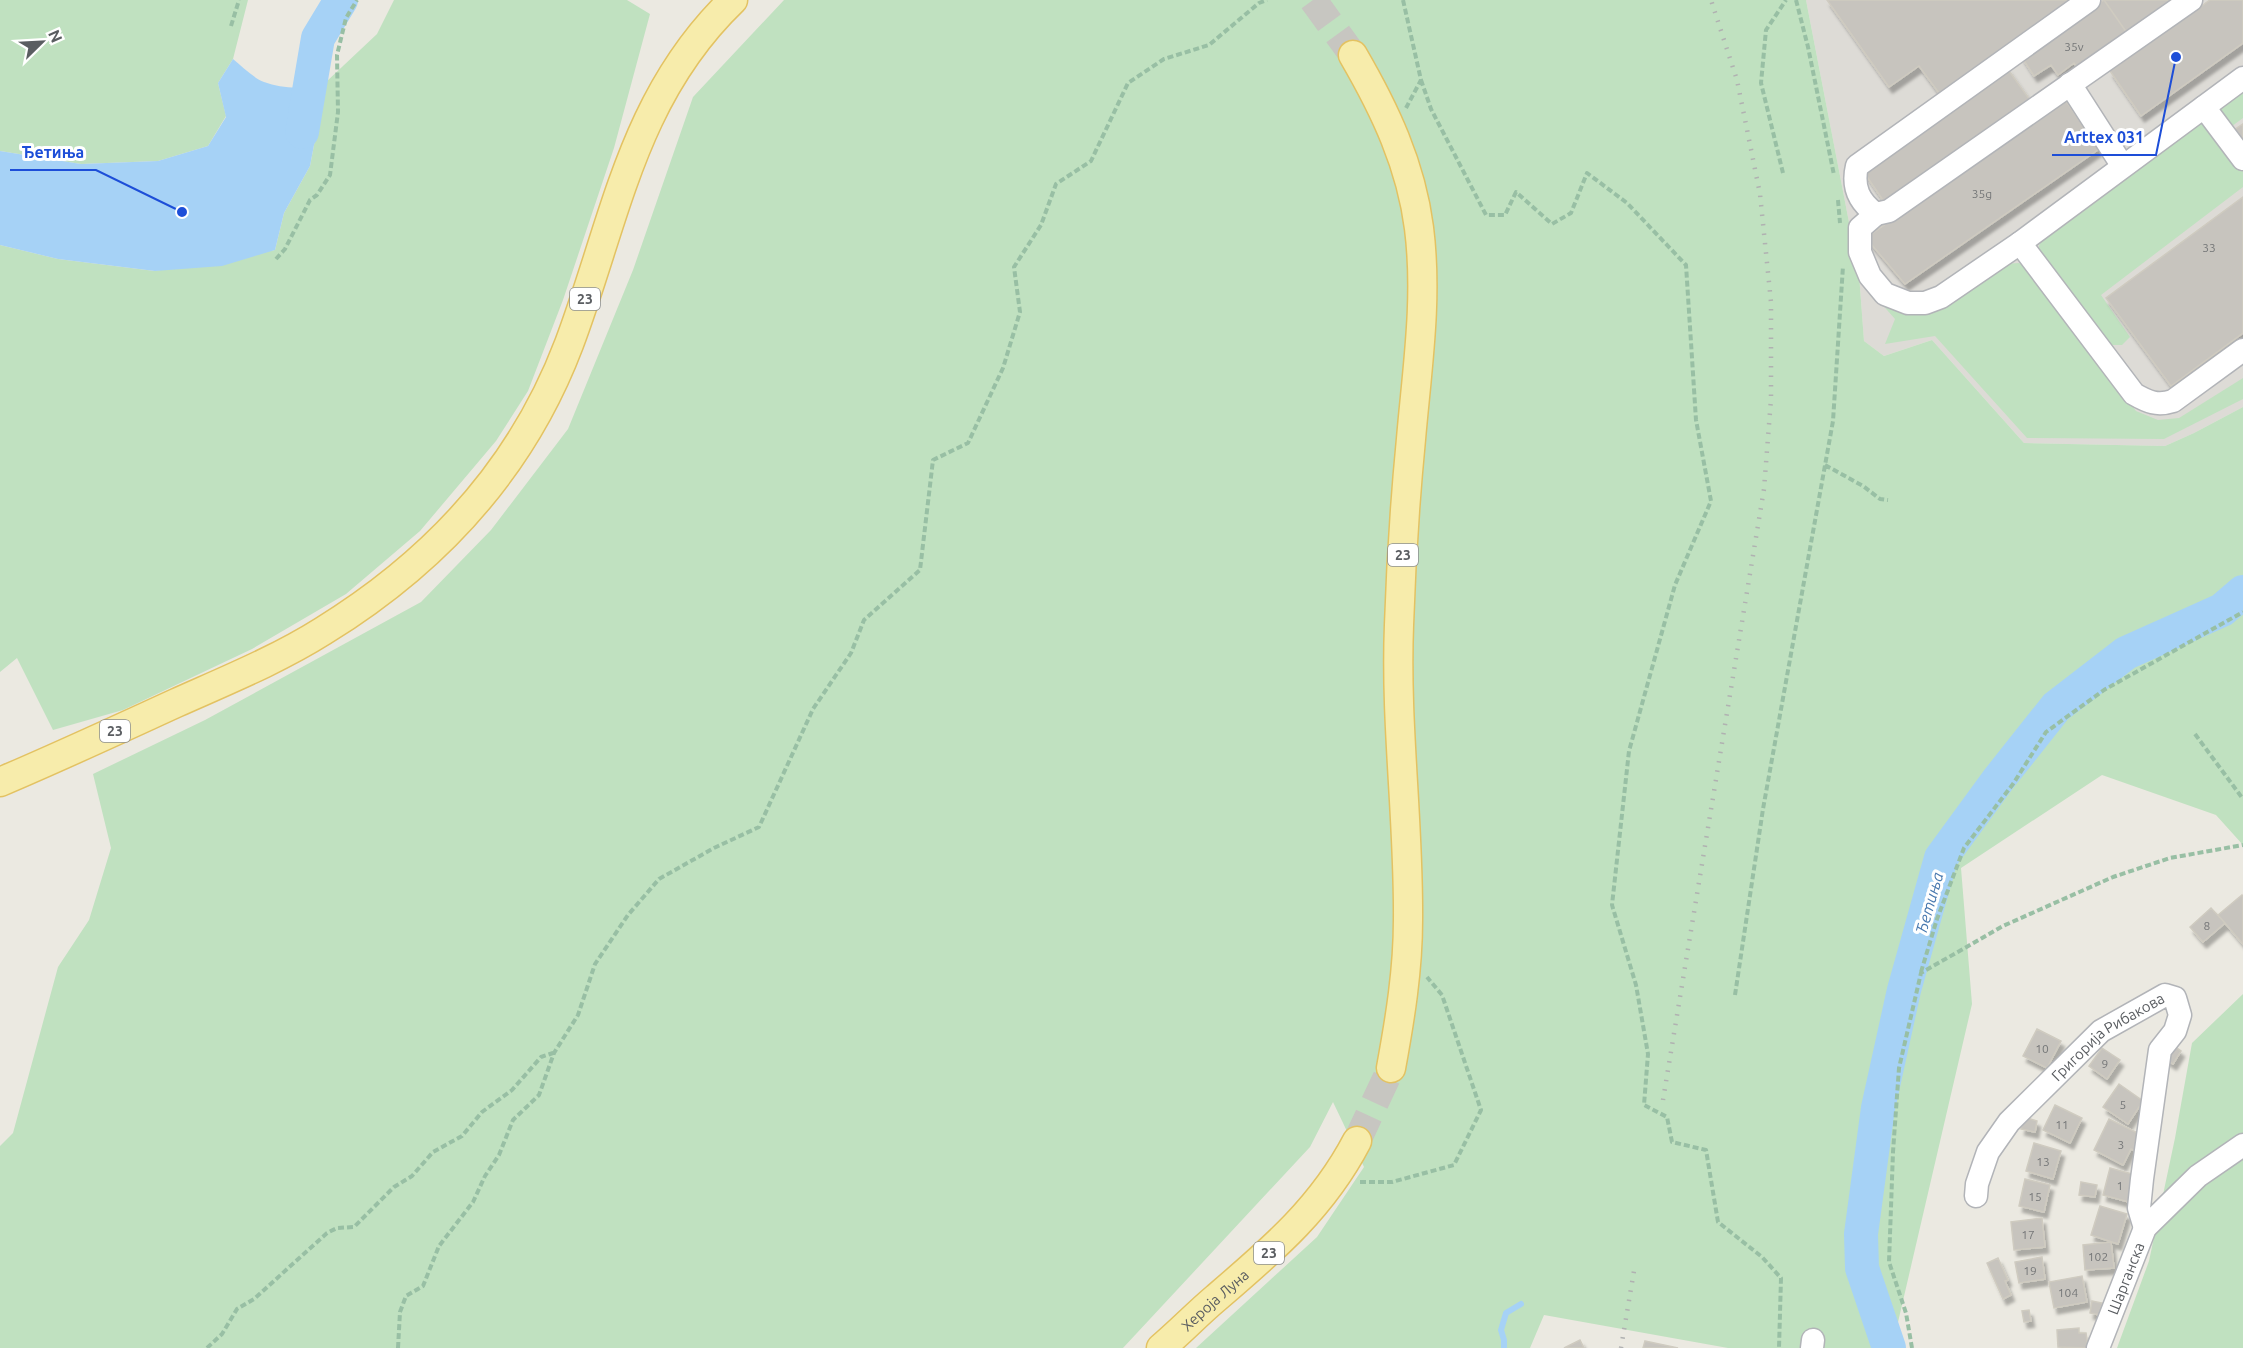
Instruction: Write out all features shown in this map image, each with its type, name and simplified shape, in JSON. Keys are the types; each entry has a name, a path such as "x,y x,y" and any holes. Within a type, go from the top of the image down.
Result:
{"main road":[{"name":"23","path":"0,782 249,670 304,642 385,589 451,531 494,481 514,453 542,404 569,345 627,166 653,108 695,40 733,0"},
{"name":"23","path":"1353,55 1371,85 1392,129 1408,172 1415,199 1423,289 1399,626 1399,719 1407,890 1407,953 1401,1011 1391,1068"},
{"name":"Хероја Луна","path":"1161,1348 1280,1243 1319,1201 1342,1169 1357,1141"}],"street":[{"path":"1876,214 1863,205 1854,179 1857,166 2089,0"},
{"path":"2191,0 1889,211 1876,214 1860,228 1860,252 1870,276 1886,294 1908,303 1925,303 1941,297 2020,243 2122,165 2243,78"},
{"path":"2070,84 2122,165"},
{"path":"2204,107 2243,159"},
{"path":"2020,243 2134,394 2147,402 2160,405 2173,401 2243,350"},
{"name":"Григорија Рибакова","path":"1976,1196 1977,1184 1988,1152 2009,1122 2101,1031 2165,994 2175,998 2181,1015 2175,1031 2160,1050 2139,1208 2145,1228"},
{"name":"Шарганска","path":"2098,1348 2145,1228 2198,1176 2243,1145"}],"path":[{"path":"231,26 239,0"},
{"path":"276,259 285,249 310,201 317,195 330,175 338,112 337,55 346,18 357,0"},
{"path":"398,1348 400,1312 406,1296 423,1286 439,1246 473,1202 485,1176 499,1155 513,1120 539,1095 554,1053 578,1015 595,964 628,915 659,879 714,848 759,827 813,709 851,653 864,620 920,570 933,459 968,443 1003,368 1020,312 1014,267 1041,225 1056,184 1091,161 1128,83 1164,59 1209,45 1259,3 1267,0"},
{"path":"1396,0 1403,1 1421,80 1431,109 1486,215 1505,215 1516,192 1552,224 1571,213 1587,173 1627,203 1686,265 1696,420 1711,501 1675,585 1629,751 1612,905 1636,985 1648,1054 1644,1105 1667,1117 1672,1142 1706,1150 1718,1222 1762,1257 1781,1278 1779,1348"},
{"path":"1783,173 1761,83 1766,30 1786,0"},
{"path":"1796,0 1835,179"},
{"path":"1392,129 1407,108 1421,80"},
{"path":"1837,190 1840,232"},
{"path":"1735,995 1763,809 1833,421 1843,264"},
{"path":"1826,465 1863,486 1880,499 1888,500"},
{"path":"1912,1348 1905,1313 1888,1262 1899,1068 1921,973 1937,919 1964,848 2013,784 2046,732 2104,690 2243,612"},
{"path":"2194,734 2243,799"},
{"path":"1921,973 2003,926 2113,877 2170,858 2243,845"},
{"path":"1333,1182 1392,1182 1454,1165 1481,1110 1442,995 1407,953"},
{"path":"207,1348 222,1334 237,1309 254,1299 327,1233 337,1228 354,1227 394,1187 412,1176 433,1152 462,1136 482,1112 512,1090 541,1057 554,1053"}],"shaded area":[{"path":"1806,0 2243,0 2243,407 2165,446 2024,443 1932,340 1884,356 1864,341 1859,274"}],"green space":[{"path":"0,0 248,0 233,59 218,83 226,116 208,146 158,161 81,164 0,151"},
{"path":"394,0 627,0 650,14 614,148 563,300 528,391 496,441 420,531 346,594 252,649 123,710 53,730 17,658 0,672 0,245 58,259 155,271 275,250 284,213 310,166 326,82 377,34"},
{"path":"784,0 1806,0 1859,274 1864,341 1884,356 1932,340 2024,443 2165,446 2243,407 2243,845 2216,815 2102,775 1961,868 1972,1004 1892,1348 1728,1348 1544,1315 1530,1348 1196,1348 1317,1237 1364,1167 1333,1102 1310,1147 1123,1348 0,1348 0,1146 13,1133 58,967 89,920 111,848 93,774 205,720 421,602 491,530 568,429 633,270 693,97"},
{"path":"2243,86 2243,118 2228,129 2218,112 2219,104"},
{"path":"2202,120 2211,125 2243,172 2243,187 2101,295 2130,337 2122,345 2112,345 2102,340 2040,260 2039,246 2044,232"},
{"path":"2019,263 2032,272 2136,411 2158,420 2179,418 2243,378 2243,399 2164,439 2027,438 1935,336 1885,344 1895,319 1872,293 1896,309 2003,264"},
{"path":"2243,994 2243,1348 2117,1348 2149,1261 2192,1043"}],"water":[{"path":"233,59 256,78 272,84 303,87 326,82 310,166 284,213 275,250 222,266 155,271 58,259 0,245 0,151 81,164 158,161 208,146 226,117 218,83"}],"building":[{"path":"1827,0 2071,0 1939,93 1919,66 1889,87"},
{"path":"2104,0 2174,0 2127,33"},
{"path":"2104,0 2127,33 2078,69 2074,63 2058,75 2051,65 2034,76 2021,56"},
{"path":"2210,0 2243,0 2243,43 2141,116 2110,71"},
{"path":"2007,68 2030,100 1885,203 1863,171"},
{"path":"2064,98 2099,149 1905,284 1866,238"},
{"path":"2243,124 2243,142 2234,130"},
{"path":"2243,197 2243,333 2171,386 2106,298"},
{"path":"2242,895 2243,897 2243,944 2218,915"},
{"path":"2211,908 2225,923 2203,942 2190,927"},
{"path":"2037,1029 2061,1041 2047,1068 2023,1056"},
{"path":"2173,1045 2181,1051 2173,1064 2164,1058"},
{"path":"2102,1048 2120,1060 2107,1079 2089,1066"},
{"path":"2119,1084 2143,1101 2128,1124 2103,1107"},
{"path":"2055,1105 2082,1118 2070,1143 2043,1130"},
{"path":"2024,1117 2037,1121 2035,1132 2021,1129"},
{"path":"2109,1119 2148,1138 2140,1153 2131,1149 2123,1165 2094,1150"},
{"path":"2034,1143 2061,1151 2053,1179 2026,1171"},
{"path":"2110,1168 2136,1175 2129,1202 2103,1195"},
{"path":"2025,1179 2050,1185 2044,1212 2019,1206"},
{"path":"2081,1182 2097,1185 2095,1197 2079,1195"},
{"path":"2100,1206 2127,1214 2118,1244 2091,1235"},
{"path":"2042,1218 2045,1247 2014,1250 2011,1222"},
{"path":"2111,1242 2114,1268 2085,1270 2083,1245"},
{"path":"2042,1257 2045,1279 2019,1283 2015,1262"},
{"path":"1998,1258 2008,1280 2005,1281 2011,1295 2003,1299 1987,1263"},
{"path":"2082,1276 2087,1302 2054,1308 2049,1282"},
{"path":"2092,1301 2102,1303 2100,1315 2090,1313"},
{"path":"2029,1310 2031,1321 2024,1322 2022,1311"},
{"path":"2079,1328 2079,1333 2086,1333 2088,1348 2058,1347 2057,1330"},
{"path":"1580,1340 1584,1348 1564,1348"},
{"path":"1645,1341 1678,1348 1643,1348"}],"waterway":[{"name":"Ђетиња","path":"302,132 318,38 341,0"},
{"name":"Ђетиња","path":"1889,1348 1862,1268 1861,1234 1878,1108 1904,990 1941,858 1998,780 2056,707 2126,653 2222,610 2243,592"},
{"path":"1504,1348 1501,1330 1506,1313 1521,1304"}],"tunnel":[{"path":"1313,0 1353,55"},
{"path":"1357,1141 1391,1068"}],"railway":[{"path":"1663,1100 1764,489 1771,399 1771,302 1760,194 1737,80 1711,0"},
{"path":"1621,1348 1635,1265"}],"place":[{"name":"Arttex 031","path":"2176,57"},
{"name":"Ђетиња","path":"182,212"}]}
